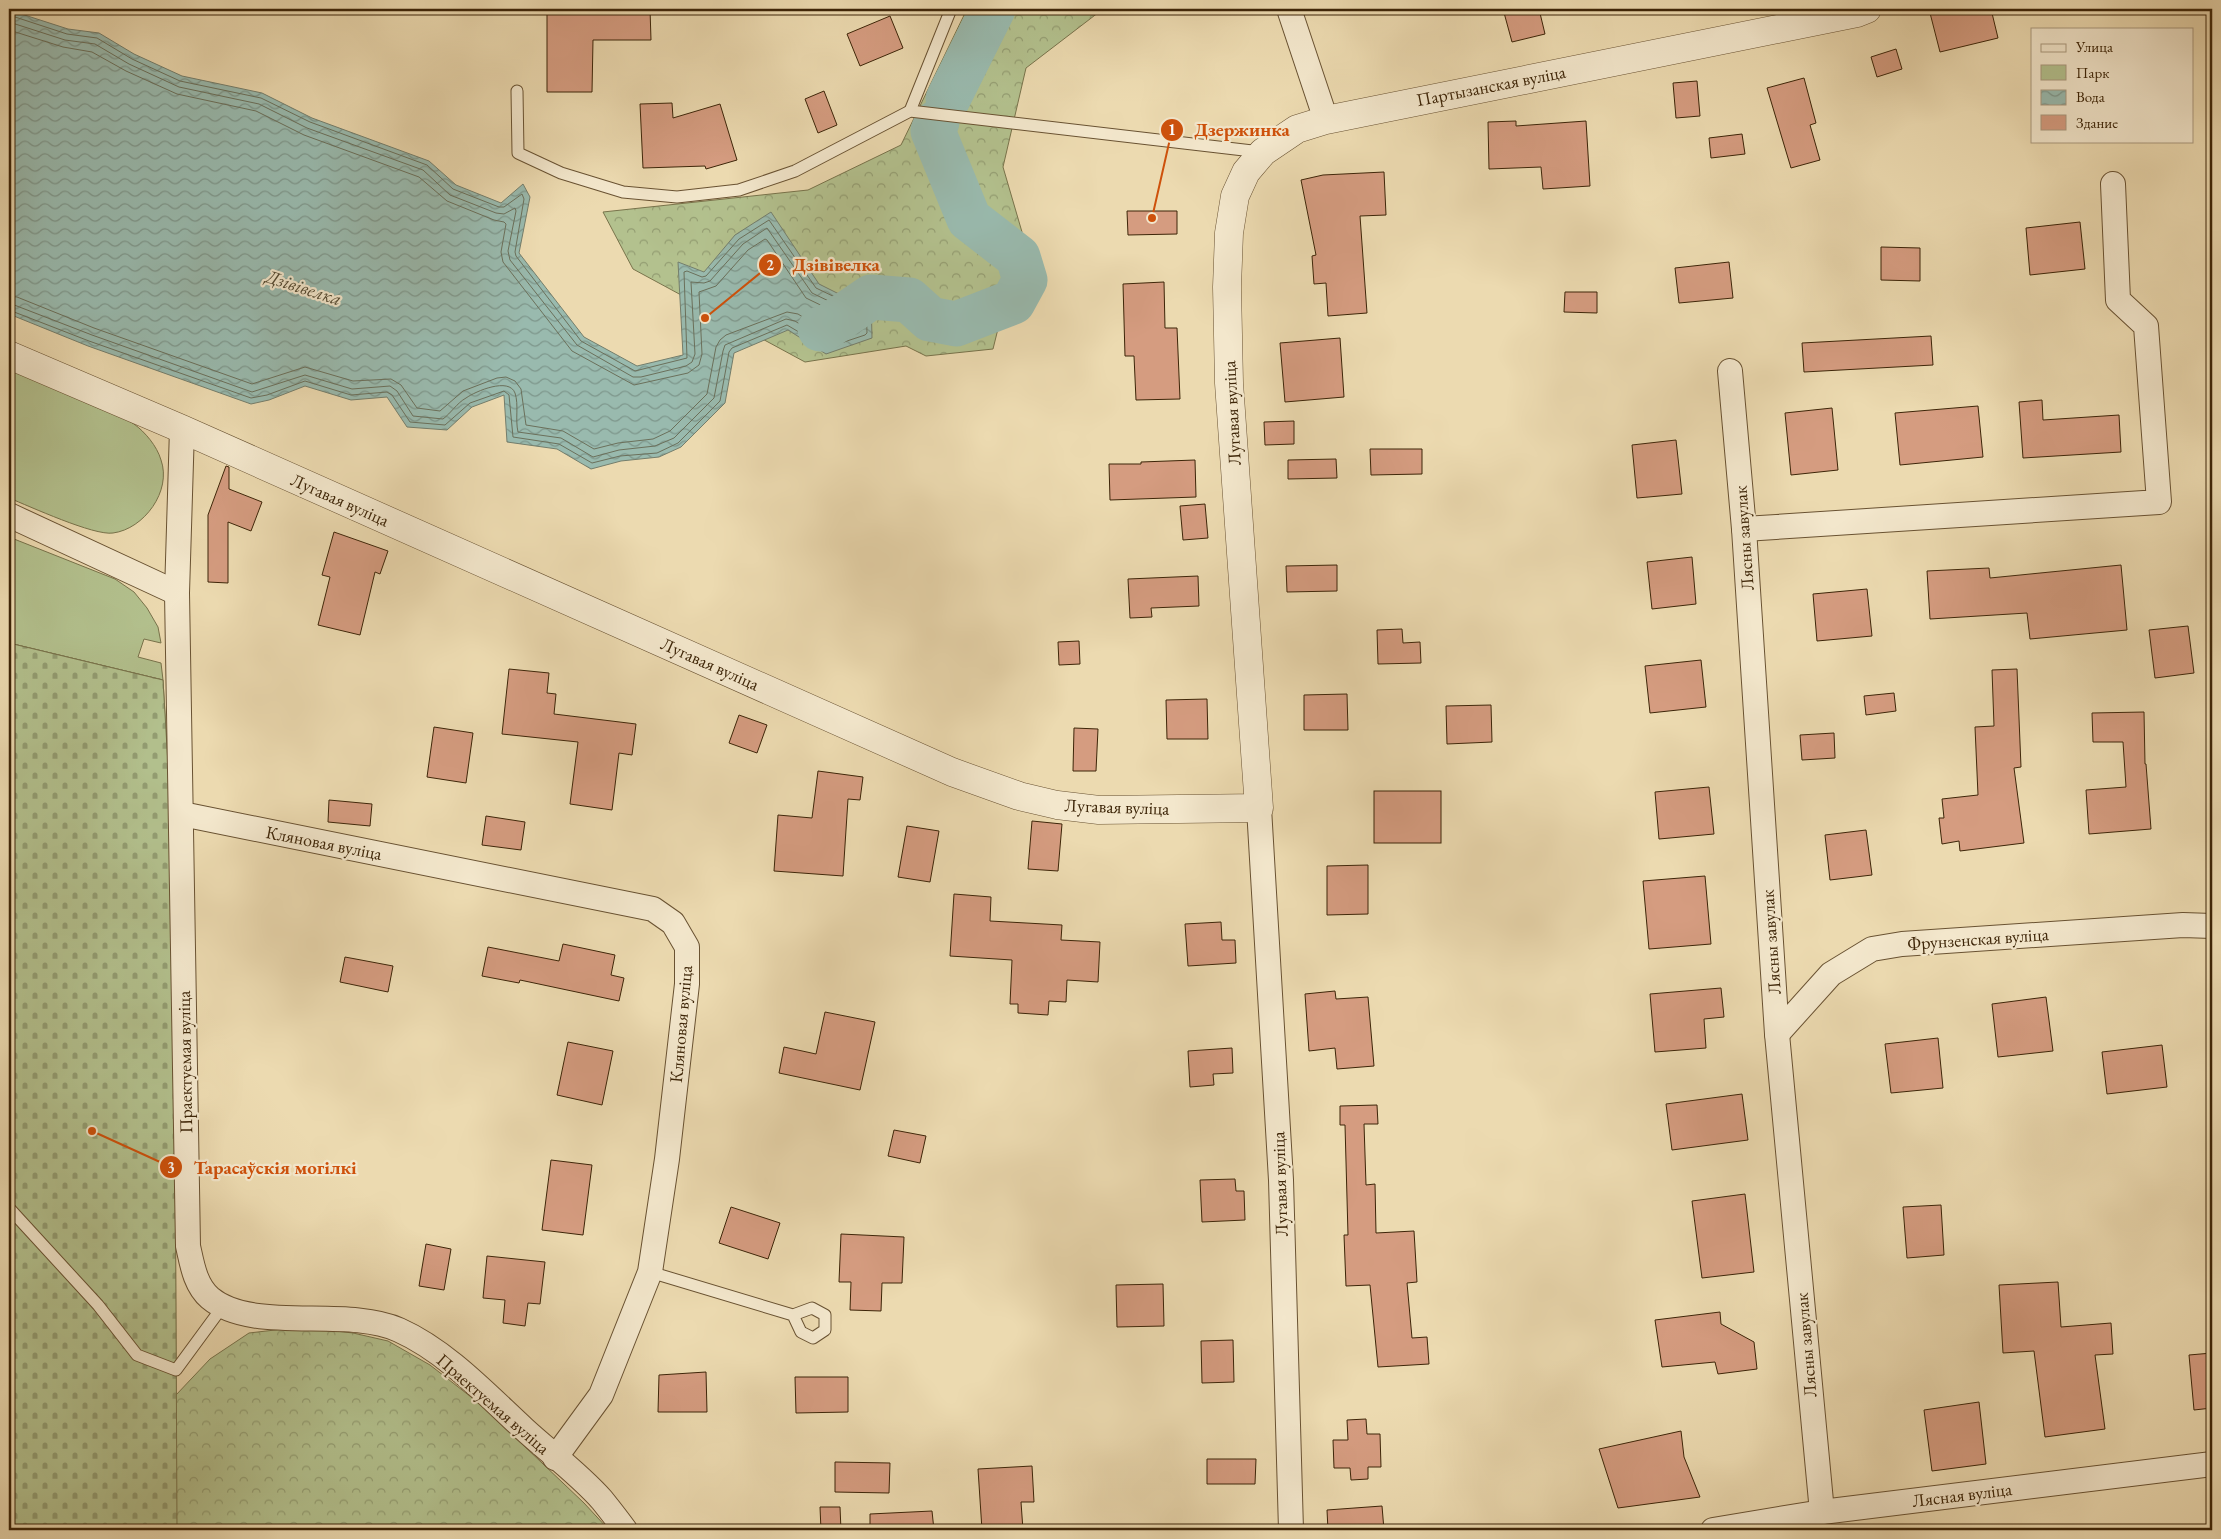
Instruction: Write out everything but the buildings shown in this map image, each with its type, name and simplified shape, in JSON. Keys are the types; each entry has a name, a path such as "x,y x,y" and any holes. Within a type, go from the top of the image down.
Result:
{"street":[{"path":"1289,9 1326,120"},
{"name":"Партызанская вуліца","path":"1227,287 1229,233 1236,196 1246,172 1263,152 1297,129 1326,120 1857,13 1867,9"},
{"path":"1744,529 2159,502 2146,326 2118,300 2113,184"},
{"name":"Лугавая вуліца","path":"1227,287 1230,393 1259,808 1280,1180 1291,1530"},
{"name":"Лугавая вуліца","path":"9,355 952,772 1019,796 1057,805 1099,810 1259,808"},
{"name":"Лясны завулак","path":"1730,371 1744,529 1777,1034 1822,1512"},
{"name":"Праектуемая вуліца","path":"182,430 177,593 188,1246 198,1282 209,1297 223,1306 259,1316 352,1320 398,1330 463,1372 601,1500 626,1530"},
{"path":"9,516 177,593"},
{"name":"Кляновая вуліца","path":"182,814 653,909 673,923 687,947 686,984 667,1159 650,1272 601,1396 555,1458"},
{"name":"Фрунзенская вуліца","path":"1777,1034 1831,974 1872,949 1931,942 2184,925 2212,926"},
{"name":"Лясная вуліца","path":"1713,1530 1822,1512 2212,1464"}],"lane":[{"path":"910,110 952,9"},
{"path":"517,91 518,153 561,173 622,192 677,197 740,190 795,171 910,110 1263,152"},
{"path":"9,1208 98,1305 137,1355 176,1370 223,1306"},
{"path":"650,1272 793,1315"}],"green space":[{"path":"967,9 1103,9 1026,68 1003,167 1022,232 993,349 926,356 906,346 805,362 633,269 603,212 808,190 901,145"},
{"path":"1165,9 1202,9 1198,14"},
{"path":"9,368 125,419 146,435 159,455 163,472 159,496 145,516 124,530 104,533 77,525 9,498"},
{"path":"9,537 115,579 134,592 147,608 158,627 161,643 144,639 138,657 161,663 163,680 9,643"},
{"path":"9,643 163,680 174,866 176,1395 210,1359 249,1333 301,1327 353,1333 388,1341 430,1365 480,1404 584,1503 609,1530 9,1530"},
{"path":"9,643 163,680 174,866 177,1530 9,1530"}],"water":[{"path":"9,10 68,29 99,33 134,54 182,76 262,93 312,118 429,161 456,185 501,203 523,184 530,197 519,253 584,337 637,366 683,355 678,262 704,272 735,235 771,212 819,284 841,295 871,297 872,338 826,354 788,330 734,353 725,403 681,447 659,457 621,461 591,469 557,449 507,442 504,395 472,407 447,430 407,427 387,397 351,400 305,386 269,400 251,404 88,346 9,314"}],"waterway":[{"name":"Дзівівелка","path":"948,99 993,9"},
{"name":"Дзівівелка","path":"820,329 824,329 871,297 909,300 930,319 956,324 1013,302 1025,280 1018,257 969,219 933,131 937,122"}],"place":[{"name":"Дзержинка","path":"1152,218"},
{"name":"Дзівівелка","path":"705,318"},
{"name":"Тарасаўскія могілкі","path":"92,1131"}]}
